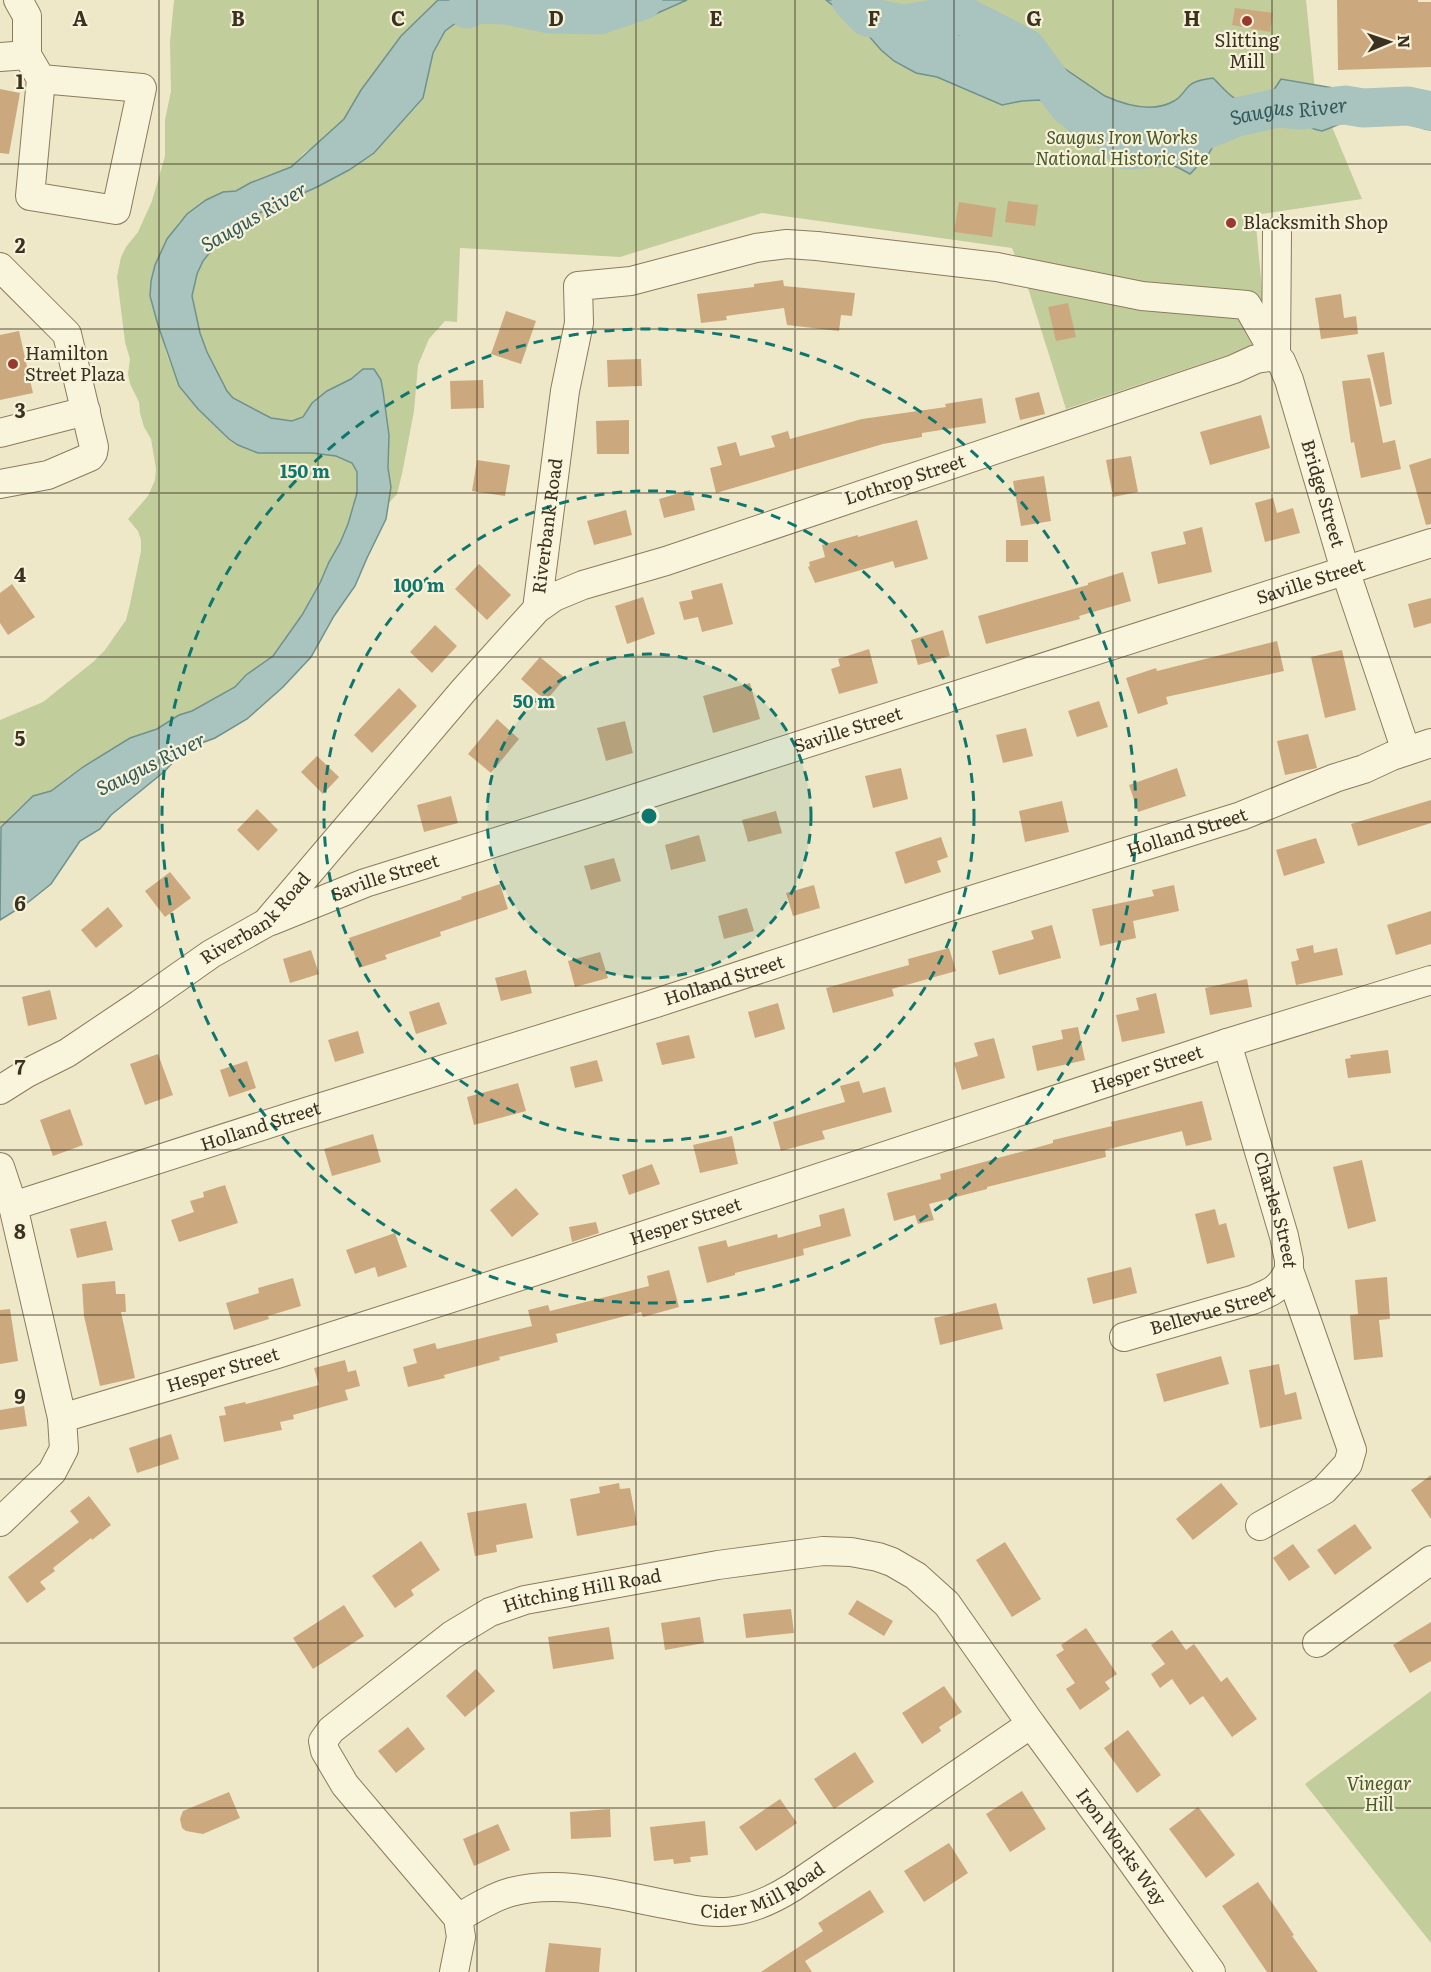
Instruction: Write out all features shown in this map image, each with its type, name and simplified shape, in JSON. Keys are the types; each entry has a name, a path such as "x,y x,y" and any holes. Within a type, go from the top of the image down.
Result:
{"street":[{"path":"23,2 27,16 23,63 30,196 116,210 142,88 23,63"},
{"name":"Bridge Street","path":"1277,232 1276,356 1281,361 1288,380 1345,570 1418,747"},
{"name":"Riverbank Road","path":"0,1090 27,1073 67,1053 211,954 266,923 464,690 537,609 566,391 579,323 578,286 631,280 756,248 787,244 998,267 1142,296 1247,305 1276,356"},
{"path":"0,267 67,334 94,447 90,457 48,475 0,484"},
{"name":"Lothrop Street","path":"537,609 554,597 584,585 666,561 979,456 1234,369 1256,359 1276,356"},
{"path":"0,433 86,411"},
{"name":"Saville Street","path":"266,923 365,883 1431,543"},
{"name":"Holland Street","path":"13,1206 1240,816 1418,747"},
{"name":"Hesper Street","path":"62,1418 277,1354 517,1278 1227,1043 1431,980"},
{"name":"Charles Street","path":"1227,1043 1284,1236 1289,1270 1352,1450 1348,1464 1324,1490 1260,1526"},
{"path":"0,1167 13,1206 62,1418 64,1449 52,1472 0,1522"},
{"name":"Bellevue Street","path":"1124,1337 1270,1293 1282,1284 1289,1270"},
{"name":"Hitching Hill Road","path":"458,1918 345,1785 325,1751 323,1741 330,1730 452,1635 490,1611 525,1600 718,1565 823,1551 851,1552 872,1556 904,1568 938,1594 956,1616 1031,1724"},
{"path":"1317,1643 1431,1560"},
{"name":"Cider Mill Road","path":"458,1918 501,1895 525,1889 551,1887 579,1889 707,1912 733,1911 759,1905 793,1887 1031,1724"},
{"name":"Iron Works Way","path":"1031,1724 1211,1972"},
{"path":"454,1972 461,1937 458,1918"}],"green space":[{"path":"174,0 438,0 401,36 361,90 344,119 291,167 236,191 223,192 206,200 179,222 167,239 150,296 166,352 179,386 198,409 229,439 258,453 312,453 336,456 352,463 357,472 357,493 348,524 320,583 302,615 273,656 246,675 235,687 192,711 179,715 157,729 130,738 83,767 51,791 33,796 0,828 0,720 43,702 93,662 105,650 126,620 130,604 141,551 141,540 138,531 128,519 148,496 155,480 156,469 151,439 144,427 139,402 130,384 128,374 130,359 125,342 117,277 121,257 138,232 152,201 165,156 165,120 171,91 170,42"},
{"name":"Saugus Iron Works National Historic Site","path":"606,0 1306,0 1316,100 1328,117 1362,199 1255,215 1267,342 1066,409 1028,288 1012,248 762,213 620,257 460,248 457,322 445,321 429,339 418,365 414,411 402,474 397,494 388,504 390,487 387,431 381,380 363,369 351,379 327,391 312,403 303,417 292,421 271,418 233,398 207,352 200,333 192,296 197,274 203,261 223,236 246,219 317,187 374,153 423,99 433,53 445,31 453,24 480,12 509,8 549,14 569,14"},
{"name":"Vinegar Hill","path":"1431,1691 1431,1943 1305,1784"}],"water":[{"path":"438,0 687,0 644,19 613,17 601,20 509,8 480,12 460,20 445,31 433,53 423,98 374,153 317,187 246,219 223,236 203,261 197,274 192,296 200,333 207,352 233,398 271,418 292,421 303,417 312,403 327,391 351,379 363,369 374,369 381,380 389,435 388,468 391,487 386,519 355,586 334,616 311,657 283,687 247,719 215,738 191,747 175,760 165,771 111,815 100,829 80,841 51,884 26,904 0,920 1,827 33,796 51,791 83,767 130,738 157,729 179,715 192,711 235,687 246,675 273,656 302,615 340,543 357,493 357,472 352,463 336,456 312,453 258,453 229,439 198,409 179,386 150,296 151,281 155,265 167,239 187,214 206,200 223,192 236,191 291,167 344,119 361,90 401,36"},
{"path":"826,0 880,0 898,15 924,30 947,32 1043,54 1105,96 1130,105 1157,107 1166,105 1177,99 1192,83 1213,78 1232,97 1248,101 1269,94 1281,79 1357,92 1376,90 1431,95 1431,130 1420,127 1399,114 1386,111 1358,117 1322,131 1314,129 1287,112 1267,109 1227,123 1208,155 1190,174 1098,134 1055,106 1040,100 1002,105 937,77 916,73 894,61 862,28"}],"building":[{"path":"1337,0 1431,2 1431,67 1338,70"},
{"name":"Slitting Mill","path":"1235,8 1273,13 1270,32 1232,25"},
{"path":"0,89 20,93 9,154 0,153"},
{"path":"1008,201 1038,205 1035,226 1005,222"},
{"path":"959,202 996,208 992,237 954,232"},
{"path":"783,280 784,286 855,293 852,316 841,315 839,331 787,325 784,308 726,316 727,320 701,323 697,294 754,287 754,284"},
{"path":"1341,294 1344,318 1356,316 1358,334 1321,339 1315,298"},
{"path":"1068,303 1076,337 1056,341 1048,307"},
{"path":"506,311 536,321 521,364 491,354"},
{"name":"Hamilton Street Plaza","path":"19,331 33,393 0,400 0,335"},
{"path":"1384,352 1392,404 1380,407 1367,355"},
{"path":"641,359 642,386 608,387 607,360"},
{"path":"1370,378 1383,443 1395,440 1401,469 1361,478 1354,442 1351,443 1342,381"},
{"path":"483,380 484,408 451,409 450,381"},
{"path":"1039,392 1045,414 1020,420 1015,398"},
{"path":"982,398 986,423 922,433 922,437 883,444 716,493 710,468 722,465 717,447 736,442 740,456 775,447 771,436 788,431 790,439 862,419 946,407 945,404"},
{"path":"1261,415 1270,448 1210,465 1200,432"},
{"path":"629,420 629,454 597,454 596,421"},
{"path":"1131,456 1138,492 1113,497 1106,460"},
{"path":"1431,458 1431,524 1426,525 1409,465"},
{"path":"477,460 510,465 505,496 472,491"},
{"path":"1044,476 1051,521 1021,526 1013,481"},
{"path":"690,490 695,510 664,518 659,499"},
{"path":"1273,498 1277,513 1293,508 1300,533 1265,542 1255,503"},
{"path":"626,510 632,535 594,545 587,521"},
{"path":"917,520 928,559 895,568 893,561 815,583 808,567 809,562 825,557 822,545"},
{"path":"1202,527 1212,572 1158,584 1151,552 1186,544 1183,532"},
{"path":"1006,540 1028,540 1028,562 1006,562"},
{"path":"479,564 511,595 487,620 455,589"},
{"path":"1123,572 1131,601 1079,616 1080,619 986,644 978,616 1088,585 1088,583"},
{"path":"722,583 733,624 702,632 698,617 684,620 679,602 693,599 691,591"},
{"path":"12,584 35,617 8,635 0,623 0,593"},
{"path":"643,597 655,634 627,644 615,606"},
{"path":"1431,598 1431,623 1414,628 1408,604"},
{"path":"435,625 457,646 432,673 410,652"},
{"path":"943,630 950,656 918,665 911,640"},
{"path":"1277,641 1284,671 1166,697 1168,704 1138,714 1126,678 1156,668 1157,671"},
{"path":"869,649 878,683 839,694 831,669 840,666 838,659"},
{"path":"1342,650 1356,710 1325,718 1311,657"},
{"path":"540,657 565,678 546,701 521,679"},
{"path":"750,683 760,719 713,733 703,696"},
{"path":"399,688 417,706 372,753 354,735"},
{"path":"1099,701 1108,727 1077,737 1068,711"},
{"path":"497,719 519,739 491,773 468,754"},
{"path":"625,721 633,753 606,761 597,728"},
{"path":"1026,728 1033,756 1003,763 996,735"},
{"path":"1308,734 1317,768 1285,775 1277,741"},
{"path":"317,756 339,777 323,794 301,772"},
{"path":"901,768 908,799 873,808 865,776"},
{"path":"1177,768 1186,796 1138,812 1129,785"},
{"path":"451,796 458,823 424,832 417,805"},
{"path":"1431,800 1431,823 1358,846 1351,824"},
{"path":"1062,801 1069,832 1025,842 1019,811"},
{"path":"257,809 278,830 258,851 237,830"},
{"path":"776,811 782,833 748,842 742,820"},
{"path":"699,835 706,861 671,870 665,845"},
{"path":"941,837 948,857 937,861 941,872 905,884 895,852"},
{"path":"1316,838 1325,863 1284,876 1276,850"},
{"path":"614,858 621,881 591,890 584,866"},
{"path":"170,872 191,898 165,917 145,891"},
{"path":"500,884 508,909 440,932 441,936 385,955 387,959 359,968 349,938"},
{"path":"814,885 820,908 793,916 786,893"},
{"path":"1174,885 1179,911 1133,921 1136,938 1100,946 1092,909 1154,896 1152,890"},
{"path":"108,907 123,926 96,948 81,930"},
{"path":"747,908 754,931 724,939 718,916"},
{"path":"1431,911 1431,944 1396,955 1387,925"},
{"path":"1052,925 1061,958 999,975 992,951 1034,939 1031,931"},
{"path":"1313,945 1314,953 1337,948 1343,975 1296,985 1291,962 1299,960 1296,949"},
{"path":"949,948 956,971 892,989 894,996 833,1013 826,988 909,965 908,959"},
{"path":"311,950 319,974 290,983 283,959"},
{"path":"600,952 608,978 575,987 568,961"},
{"path":"526,970 532,993 501,1001 495,978"},
{"path":"1247,979 1252,1007 1210,1015 1205,988"},
{"path":"50,990 57,1019 28,1026 22,997"},
{"path":"1156,993 1165,1033 1122,1042 1116,1015 1139,1010 1136,998"},
{"path":"439,1002 447,1024 416,1034 409,1012"},
{"path":"778,1003 785,1029 755,1038 748,1012"},
{"path":"1078,1027 1085,1060 1037,1071 1032,1046 1063,1039 1061,1030"},
{"path":"358,1031 364,1053 335,1062 328,1040"},
{"path":"689,1035 695,1058 662,1065 656,1043"},
{"path":"994,1038 1005,1078 962,1090 954,1063 978,1056 974,1043"},
{"path":"1388,1050 1391,1073 1348,1078 1345,1059 1351,1058 1350,1055"},
{"path":"158,1054 173,1095 145,1105 130,1064"},
{"path":"597,1060 603,1081 575,1088 570,1067"},
{"path":"247,1061 256,1088 229,1097 220,1070"},
{"path":"859,1081 863,1093 885,1087 892,1112 822,1131 825,1139 781,1151 773,1122 845,1102 840,1086"},
{"path":"518,1083 526,1111 474,1125 467,1097"},
{"path":"1202,1101 1212,1140 1186,1146 1182,1131 1105,1150 1106,1157 929,1204 934,1220 918,1224 915,1215 894,1221 887,1193 941,1179 940,1174 1053,1143 1053,1140 1112,1126 1111,1122"},
{"path":"70,1109 83,1145 53,1156 40,1120"},
{"path":"373,1134 381,1162 332,1176 324,1149"},
{"path":"732,1136 738,1164 700,1173 693,1145"},
{"path":"1362,1160 1376,1221 1348,1229 1333,1167"},
{"path":"652,1164 660,1184 629,1195 622,1175"},
{"path":"225,1185 238,1223 179,1242 171,1220 194,1212 190,1201 204,1197 203,1192"},
{"path":"516,1188 539,1214 512,1237 490,1210"},
{"path":"844,1208 851,1236 803,1249 804,1255 735,1273 735,1275 707,1283 698,1247 726,1240 728,1247 777,1234 778,1238 821,1226 819,1215"},
{"path":"1215,1209 1219,1225 1226,1223 1235,1257 1207,1264 1195,1214"},
{"path":"106,1221 113,1250 77,1258 70,1229"},
{"path":"596,1222 599,1233 572,1242 569,1227"},
{"path":"395,1233 407,1267 378,1277 375,1267 355,1274 346,1250"},
{"path":"1131,1267 1137,1293 1093,1304 1087,1278"},
{"path":"669,1270 679,1307 643,1317 641,1312 556,1334 558,1342 499,1357 500,1360 408,1387 403,1367 417,1363 413,1349 435,1343 437,1349 532,1326 528,1310 548,1305 550,1311 649,1286 647,1276"},
{"path":"1387,1277 1390,1319 1379,1320 1383,1357 1354,1360 1350,1315 1358,1314 1355,1280"},
{"path":"293,1278 301,1306 234,1330 226,1303 259,1293 258,1288"},
{"path":"115,1281 116,1294 125,1294 126,1312 121,1312 135,1378 100,1386 84,1316 82,1284"},
{"path":"996,1303 1003,1329 940,1345 934,1318"},
{"path":"10,1309 18,1361 0,1364 0,1310"},
{"path":"1221,1356 1229,1384 1164,1402 1156,1374"},
{"path":"345,1360 348,1372 356,1370 360,1386 345,1390 348,1400 293,1415 294,1419 280,1422 282,1430 224,1442 219,1416 226,1415 224,1407 245,1402 246,1404 319,1385 314,1368"},
{"path":"1279,1364 1285,1395 1296,1392 1302,1419 1260,1428 1249,1370"},
{"path":"24,1406 27,1426 0,1430 0,1410"},
{"path":"171,1434 179,1459 137,1473 129,1448"},
{"path":"1431,1475 1431,1519 1411,1490"},
{"path":"619,1483 620,1489 630,1488 637,1525 577,1536 570,1499 600,1493 599,1487"},
{"path":"1221,1483 1238,1504 1193,1540 1176,1519"},
{"path":"89,1496 111,1525 53,1568 55,1571 40,1582 46,1589 27,1603 8,1577 79,1522 70,1511"},
{"path":"526,1503 533,1538 496,1545 497,1552 475,1556 467,1513"},
{"path":"1355,1524 1372,1548 1335,1575 1317,1550"},
{"path":"421,1541 440,1570 411,1590 414,1595 395,1608 372,1576"},
{"path":"1005,1542 1041,1599 1012,1617 976,1560"},
{"path":"1293,1544 1310,1567 1289,1581 1273,1558"},
{"path":"857,1600 893,1621 884,1636 848,1614"},
{"path":"344,1605 364,1636 313,1669 293,1638"},
{"path":"791,1609 794,1633 746,1638 743,1614"},
{"path":"700,1617 704,1643 665,1650 661,1623"},
{"path":"1431,1622 1431,1661 1410,1673 1393,1645"},
{"path":"609,1627 614,1659 553,1669 548,1637"},
{"path":"1086,1628 1117,1674 1105,1682 1110,1689 1080,1710 1066,1689 1075,1683 1056,1655 1064,1650 1061,1645"},
{"path":"1172,1630 1186,1650 1194,1644 1221,1682 1227,1677 1257,1719 1232,1737 1203,1696 1190,1705 1172,1679 1160,1688 1151,1674 1165,1664 1151,1645"},
{"path":"476,1669 495,1691 465,1717 446,1696"},
{"path":"944,1686 962,1712 939,1727 941,1731 922,1744 902,1713"},
{"path":"408,1727 425,1749 396,1773 378,1751"},
{"path":"1128,1730 1161,1775 1137,1793 1104,1748"},
{"path":"855,1752 874,1782 834,1809 814,1779"},
{"path":"1022,1791 1046,1829 1010,1852 986,1814"},
{"path":"229,1792 240,1818 203,1834 182,1828 180,1819 183,1811"},
{"path":"780,1799 797,1823 756,1851 739,1827"},
{"path":"1198,1807 1235,1855 1206,1878 1169,1829"},
{"path":"610,1809 611,1837 571,1839 570,1812"},
{"path":"705,1821 708,1855 690,1857 691,1862 674,1864 673,1859 654,1861 650,1827"},
{"path":"498,1824 510,1850 474,1866 463,1839"},
{"path":"949,1843 968,1873 924,1902 904,1871"},
{"path":"1258,1882 1318,1972 1267,1972 1222,1906"},
{"path":"870,1890 884,1912 805,1961 812,1972 761,1972 823,1931 818,1923"},
{"path":"549,1943 601,1948 599,1972 545,1972"}],"waterway":[{"name":"Saugus River","path":"467,9 478,4 506,5 549,14 599,15 643,0"},
{"name":"Saugus River","path":"851,0 867,17 903,24 962,15 1026,48 1067,104 1086,120 1108,132 1127,150 1161,148 1237,117 1278,108 1302,110 1345,105 1363,108 1408,106 1431,111"}],"place":[{"name":"Slitting Mill","path":"1247,21"},
{"name":"Blacksmith Shop","path":"1231,223"},
{"name":"Hamilton Street Plaza","path":"13,364"}]}
